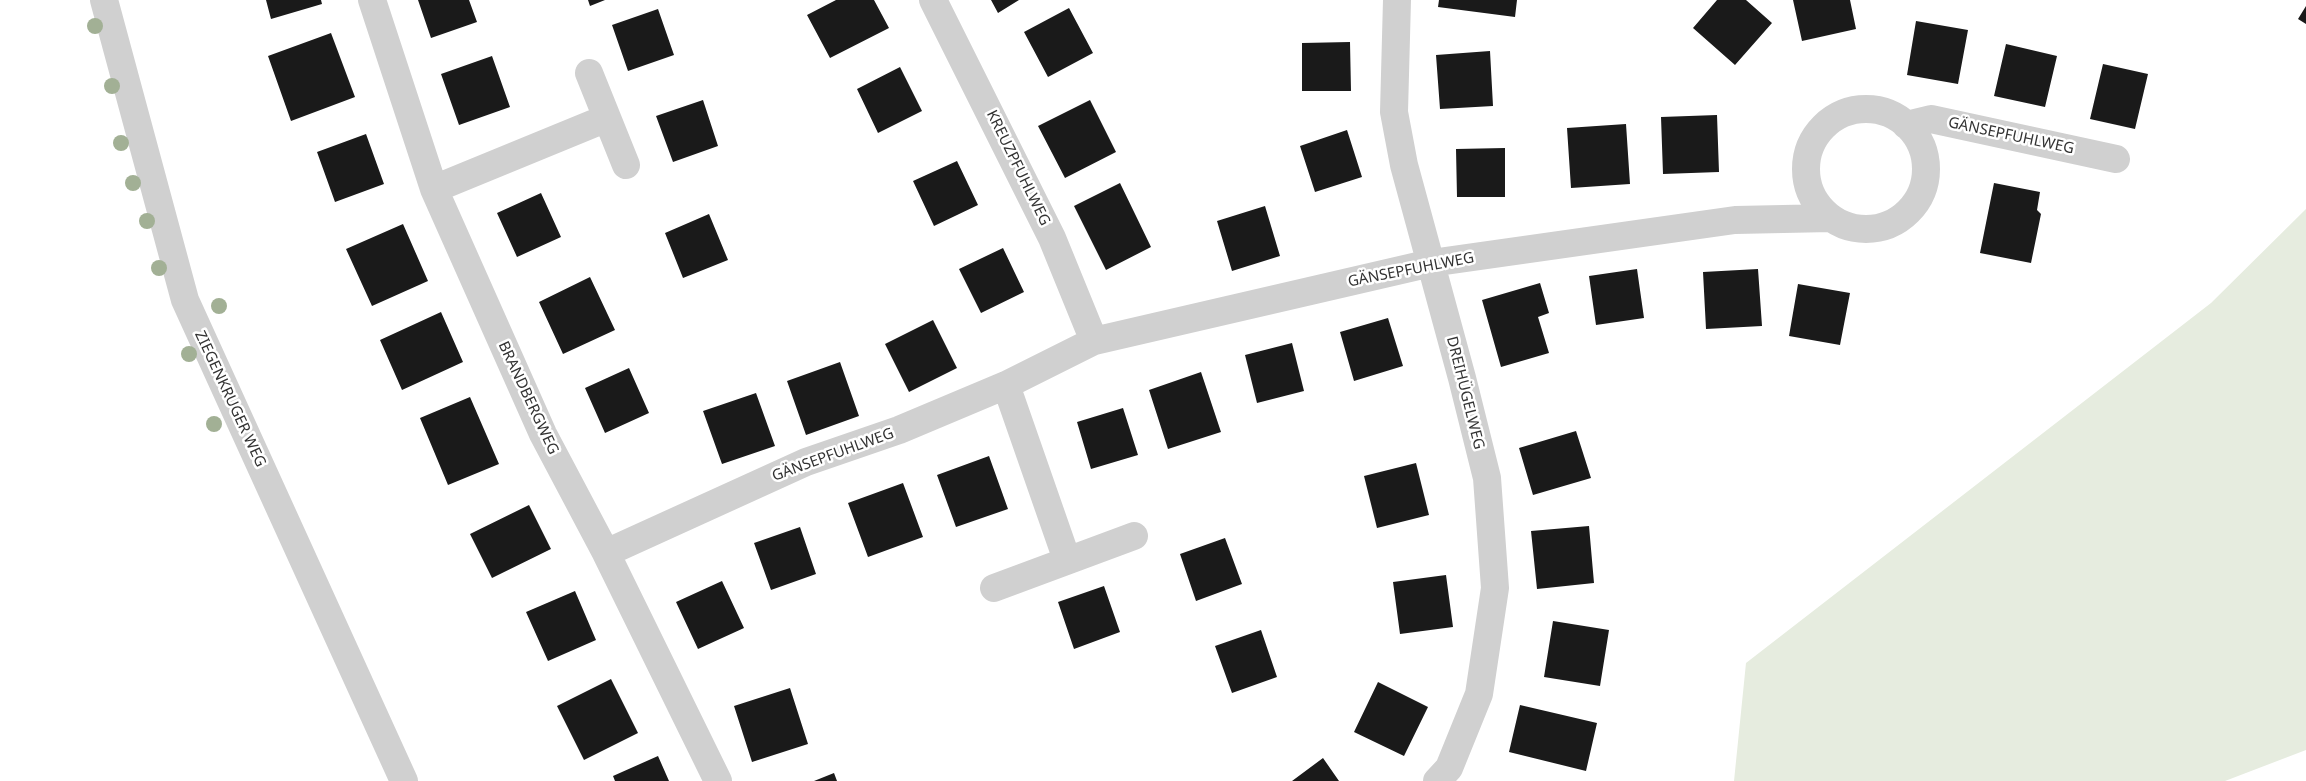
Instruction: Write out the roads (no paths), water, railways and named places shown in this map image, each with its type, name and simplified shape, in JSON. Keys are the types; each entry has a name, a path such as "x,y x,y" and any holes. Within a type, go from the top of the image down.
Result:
{"street":[{"name":"ZIEGENKRUGER WEG","path":"104,0 185,300 404,781"},
{"name":"BRANDBERGWEG","path":"372,0 434,189 543,434 606,553 718,781"},
{"name":"KREUZPFUHLWEG","path":"933,0 1052,238 1094,341"},
{"name":"DREIHÜGELWEG","path":"1397,0 1394,112 1404,165 1487,478 1495,588 1479,694 1449,768 1438,781"},
{"path":"589,74 626,165"},
{"name":"GÄNSEPFUHLWEG","path":"1855,109 1875,109 1894,115 1906,125 1921,146 1926,165 1924,184 1917,202 1904,216 1886,226 1867,229 1848,227 1831,218 1817,204 1808,187 1805,167 1809,147 1820,129 1836,116 1855,109"},
{"path":"434,189 607,118"},
{"name":"GÄNSEPFUHLWEG","path":"1906,125 1931,119 2116,159"},
{"name":"GÄNSEPFUHLWEG","path":"606,553 806,462 899,430 1006,385 1094,341 1431,263 1735,220 1831,218"},
{"path":"1006,385 1067,560"},
{"path":"994,588 1134,536"}]}
